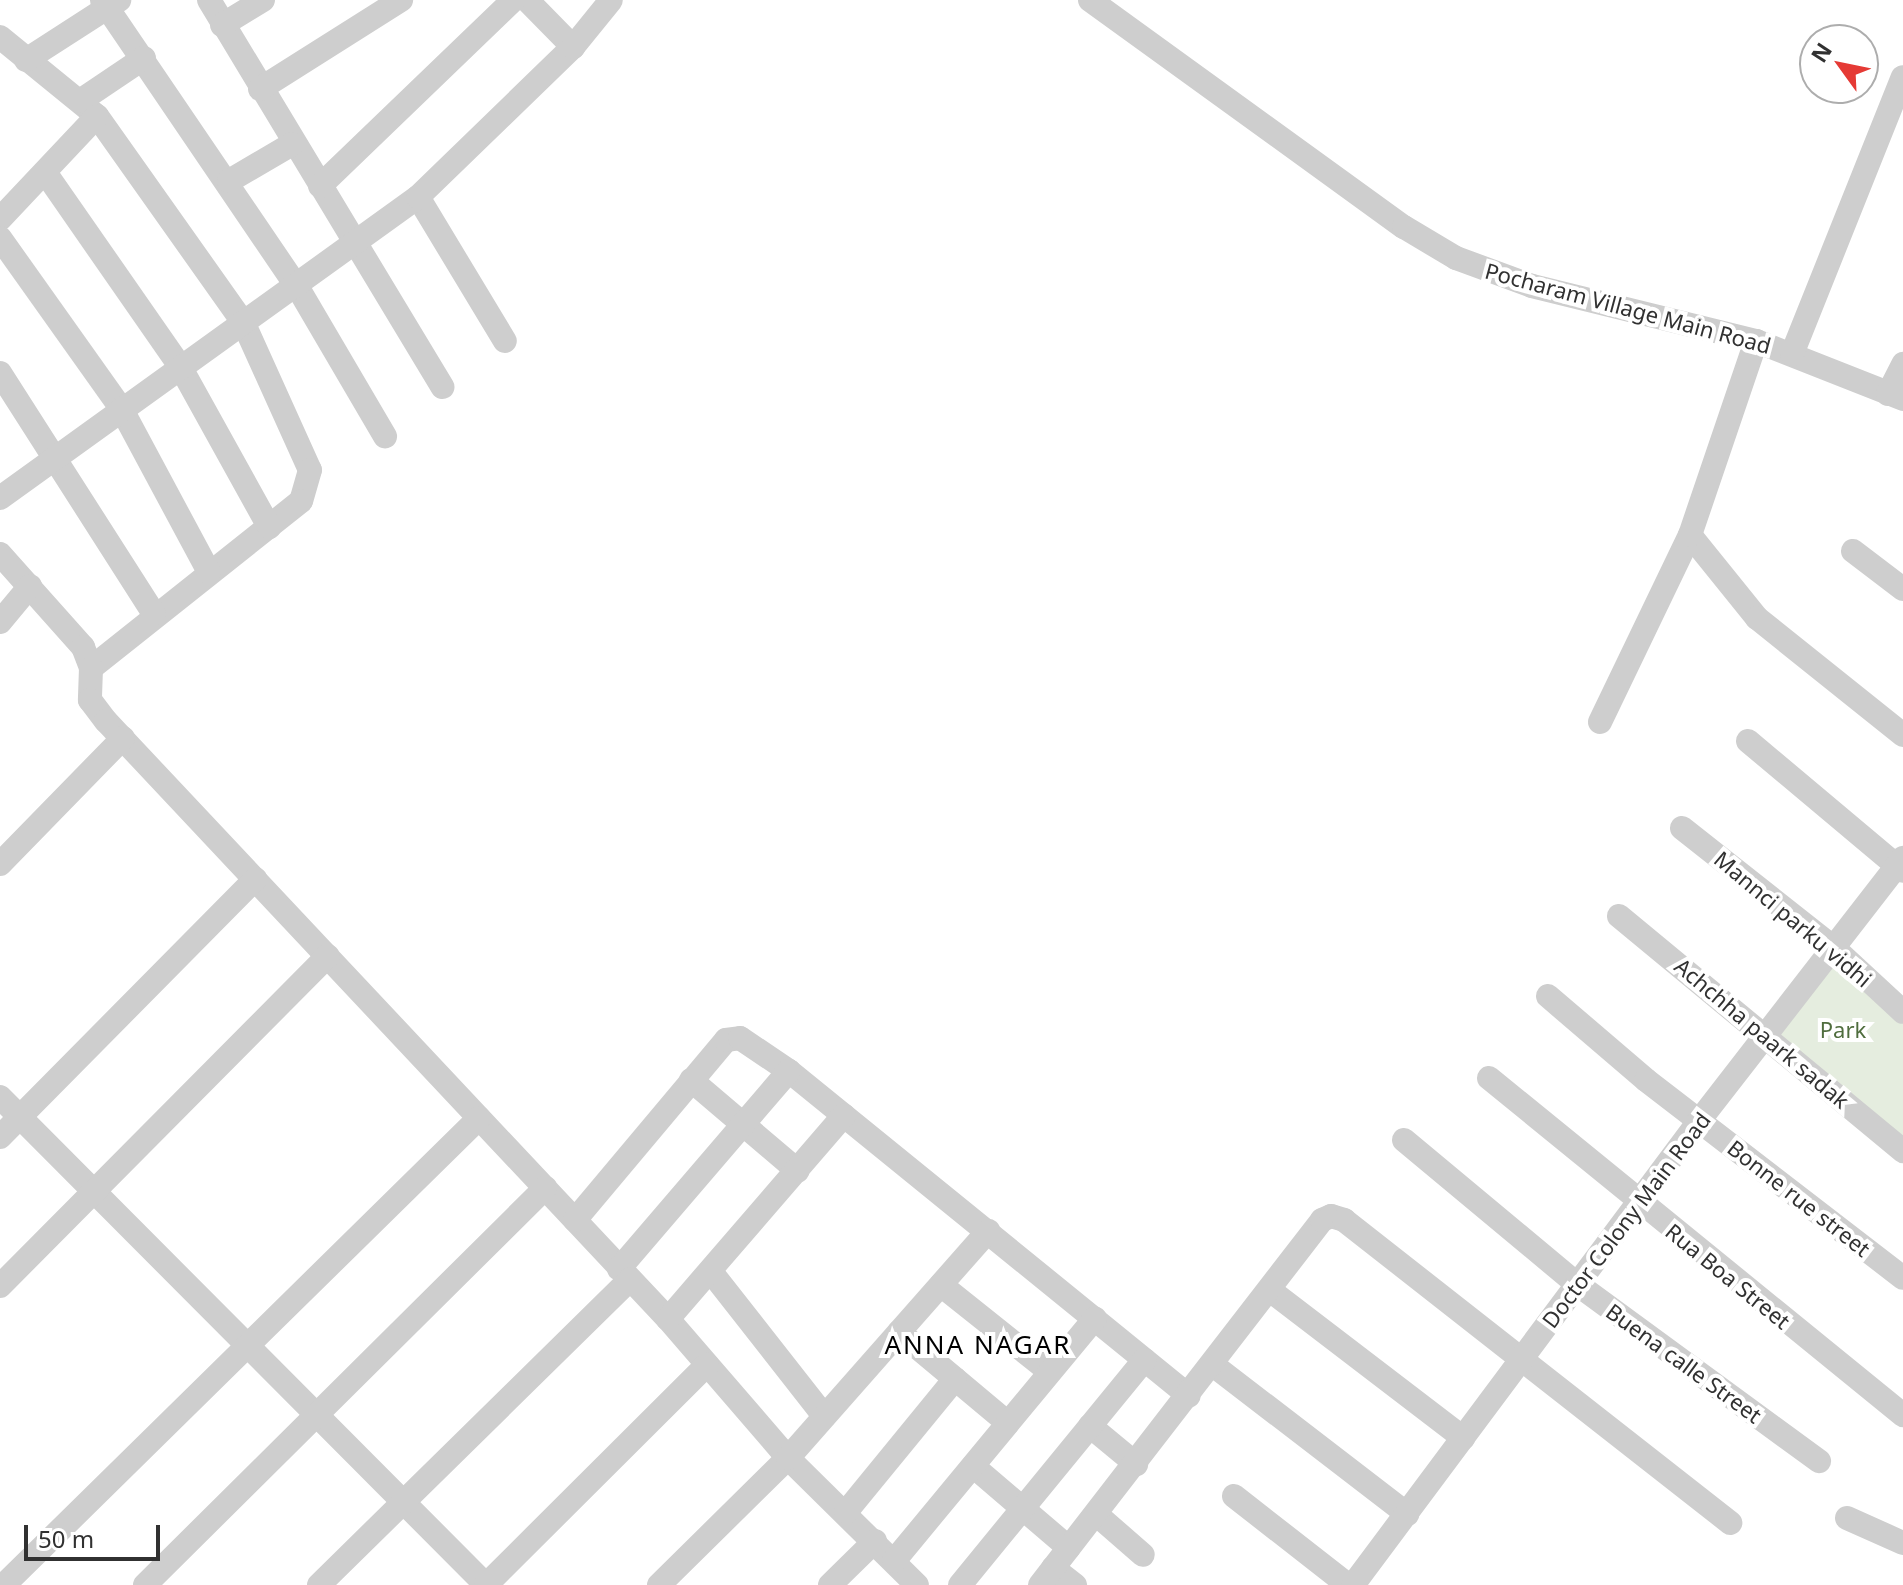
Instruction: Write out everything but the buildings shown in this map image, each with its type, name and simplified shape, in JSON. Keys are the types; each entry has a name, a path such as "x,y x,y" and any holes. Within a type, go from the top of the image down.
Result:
{"street":[{"path":"209,0 292,144 442,387"},
{"path":"222,25 263,0"},
{"path":"260,89 401,0"},
{"path":"320,186 513,0"},
{"path":"527,0 573,47"},
{"path":"0,498 121,408 298,288 418,197 573,47 611,0"},
{"name":"Pocharam Village Main Road","path":"1090,0 1404,227 1456,258 1532,286 1756,341 1896,397"},
{"path":"26,60 109,2 298,288 385,436"},
{"path":"0,37 88,109 244,324 310,470 301,501 154,614 91,668"},
{"path":"0,219 47,175 88,109 144,58"},
{"path":"1792,354 1903,77"},
{"path":"229,181 292,144"},
{"path":"47,175 181,368 269,527"},
{"path":"418,197 505,341"},
{"path":"0,238 121,408 209,572"},
{"path":"1600,722 1690,535 1756,341"},
{"path":"1896,397 1903,364"},
{"path":"0,373 56,455 154,614"},
{"path":"1690,535 1757,618 1903,735"},
{"path":"1853,551 1903,589"},
{"path":"0,554 68,625 91,668 90,700 123,738 668,1319 788,1458 917,1585"},
{"path":"0,622 30,586"},
{"path":"0,864 123,738"},
{"path":"1748,741 1901,865"},
{"name":"Mannci parku vidhi","path":"1682,828 1834,948 1903,1012"},
{"name":"Doctor Colony Main Road","path":"1351,1585 1699,1121 1901,865"},
{"path":"0,1137 255,879"},
{"name":"Achchha paark sadak","path":"1619,916 1903,1151"},
{"path":"0,1286 328,956"},
{"name":"Bonne rue street","path":"1548,996 1699,1121 1903,1278"},
{"path":"575,1220 691,1080 731,1039 750,1041 1189,1396"},
{"path":"319,1585 405,1503 625,1274 789,1071"},
{"name":"Rua Boa Street","path":"1489,1078 1639,1205 1901,1408"},
{"path":"691,1080 798,1171"},
{"path":"0,1097 486,1585 707,1365"},
{"path":"668,1319 712,1273 844,1115"},
{"path":"11,1576 479,1118"},
{"name":"Buena calle Street","path":"1404,1140 1577,1284 1819,1461"},
{"path":"145,1585 318,1417 545,1188"},
{"path":"1075,1585 1047,1576 1271,1291 1322,1220 1337,1216 1730,1523"},
{"path":"659,1585 788,1458 988,1231"},
{"path":"712,1273 824,1416"},
{"path":"941,1285 1050,1372"},
{"path":"1271,1291 1463,1438"},
{"path":"894,1561 1095,1318"},
{"path":"899,1332 1008,1423"},
{"path":"960,1585 1144,1360"},
{"path":"1213,1365 1407,1514"},
{"path":"846,1512 955,1379"},
{"path":"1090,1426 1136,1464"},
{"path":"973,1466 1069,1548"},
{"path":"1234,1496 1351,1585"},
{"path":"1096,1514 1143,1555"},
{"path":"1847,1518 1903,1543"},
{"path":"830,1585 875,1541"}],"green space":[{"name":"Park","path":"1832,960 1903,1019 1903,1141 1775,1033"}],"district":[{"name":"ANNA NAGAR","path":"978,1345"}]}
